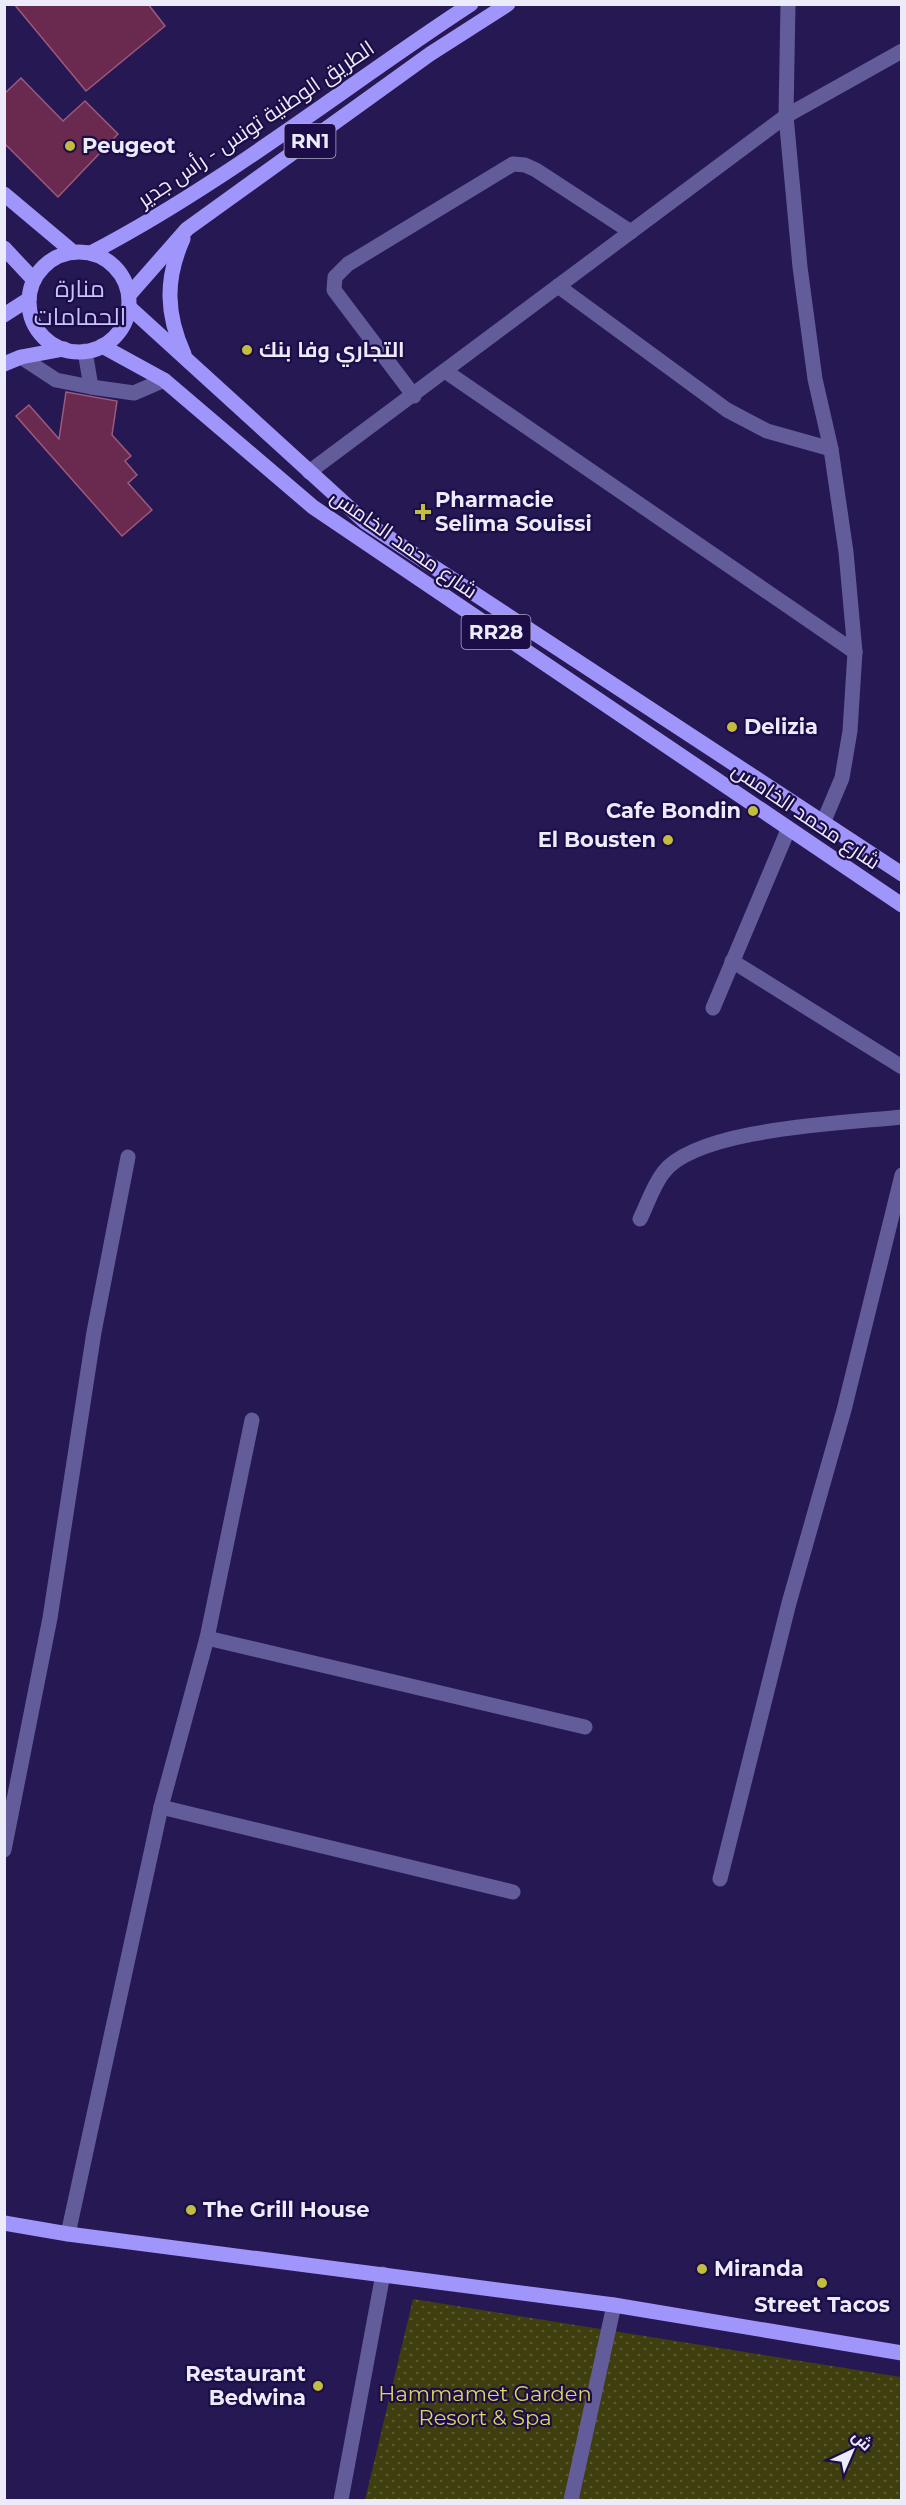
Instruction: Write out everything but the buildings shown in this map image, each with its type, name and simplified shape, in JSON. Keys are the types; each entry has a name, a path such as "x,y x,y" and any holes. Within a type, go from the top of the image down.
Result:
{"main road":[{"name":"الطريق الوطنية تونس - رأس جدير","path":"91,253 136,230 207,186 471,4"},
{"name":"الطريق الوطنية تونس - رأس جدير","path":"129,301 188,230 430,54 508,4"},
{"path":"4,194 73,252"},
{"path":"188,230 173,261 168,296 173,330 188,362"},
{"path":"4,248 34,280"},
{"path":"4,315 29,298 34,280 50,261 73,252 91,253 105,259 116,268 124,280 129,301"},
{"name":"RN1","path":"29,298 31,315 38,330 49,342 64,349"},
{"name":"RN1","path":"4,364 21,357 64,349 85,351 102,346 115,336 124,323 129,301"},
{"name":"شارع محمد الخامس","path":"129,301 188,362 365,522 902,874"},
{"name":"شارع محمد الخامس","path":"102,346 164,380 313,507 788,830 902,904"},
{"path":"4,2223 68,2234 614,2305 902,2353"}],"street":[{"path":"788,4 786,116 800,267 815,379 831,448 846,552 855,652 850,731 844,766 823,824"},
{"path":"309,472 414,396 786,116 902,51"},
{"path":"414,396 334,290 335,277 348,264 513,164 525,165 536,170 631,232"},
{"path":"558,286 727,410 768,431 831,448"},
{"path":"85,351 91,387"},
{"path":"21,357 56,380 91,387 134,393 164,380"},
{"path":"445,371 855,652"},
{"path":"713,1008 788,830"},
{"path":"732,961 902,1066"},
{"path":"640,1219 663,1173 679,1159 699,1148 750,1134 902,1117"},
{"path":"4,1850 50,1618 92,1343 128,1156"},
{"path":"720,1879 789,1603 844,1410 902,1175"},
{"path":"68,2234 161,1807 207,1638 252,1420"},
{"path":"207,1638 585,1727"},
{"path":"161,1807 513,1892"},
{"path":"341,2500 383,2274"},
{"path":"571,2500 614,2305"}],"green space":[{"name":"Hammamet Garden Resort & Spa","path":"413,2299 901,2377 901,2500 365,2500"}],"place":[{"name":"Peugeot","path":"70,146"},
{"name":"التجاري وفا بنك","path":"247,350"},
{"name":"Pharmacie Selima Souissi","path":"423,512"},
{"name":"Delizia","path":"732,727"},
{"name":"Cafe Bondin","path":"753,811"},
{"name":"El Bousten","path":"668,840"},
{"name":"The Grill House","path":"191,2210"},
{"name":"Miranda","path":"702,2269"},
{"name":"Street Tacos","path":"822,2283"},
{"name":"Restaurant Bedwina","path":"318,2386"}],"district":[{"name":"منارة الحمامات","path":"80,303"}]}
